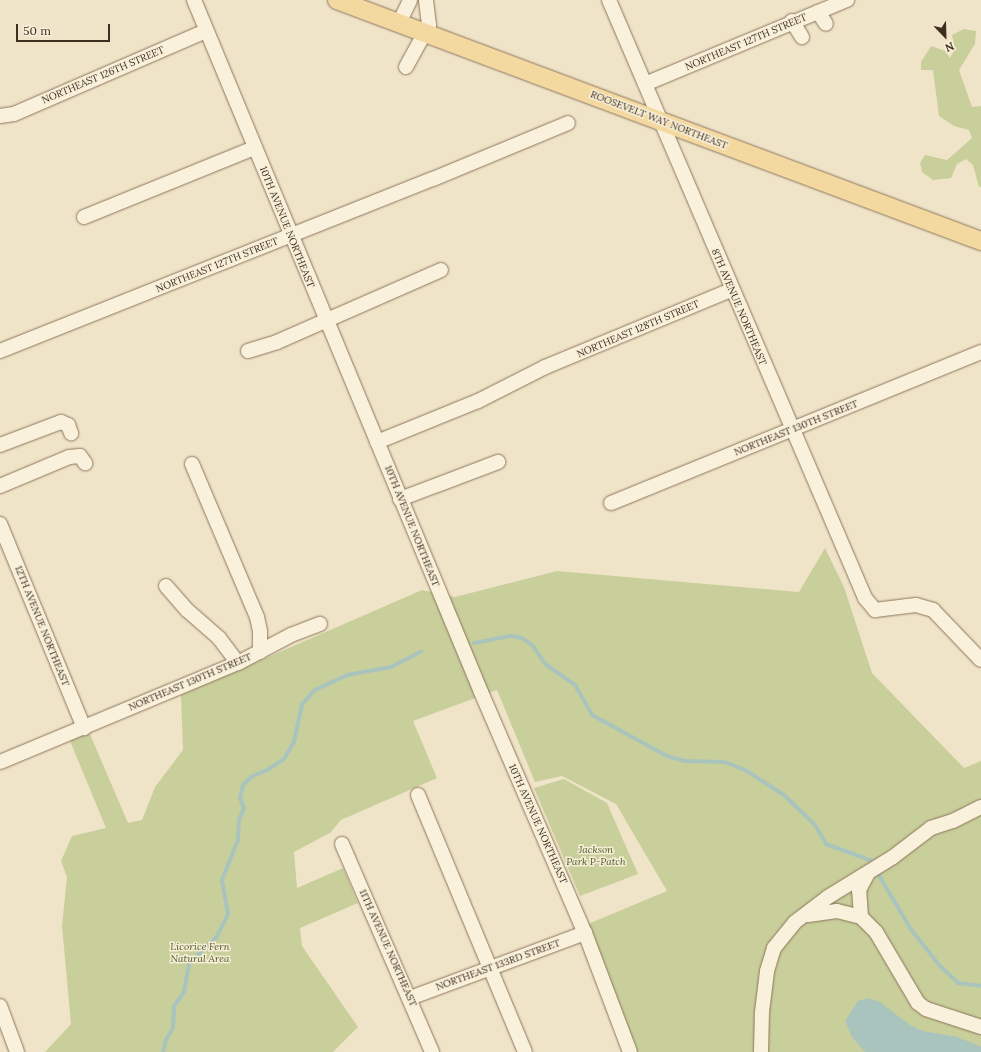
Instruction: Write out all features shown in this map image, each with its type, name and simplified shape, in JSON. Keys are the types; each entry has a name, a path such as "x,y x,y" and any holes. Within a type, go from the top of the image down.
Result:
{"main road":[{"name":"ROOSEVELT WAY NORTHEAST","path":"337,0 981,241"}],"street":[{"name":"10TH AVENUE NORTHEAST","path":"194,0 325,320 585,933 630,1052"},
{"path":"399,23 410,0"},
{"path":"406,67 429,24 426,0"},
{"name":"8TH AVENUE NORTHEAST","path":"609,0 646,84 659,120 793,430 856,582 865,598 875,610 916,604 928,607 942,618 981,660"},
{"name":"NORTHEAST 127TH STREET","path":"646,84 792,21 847,0"},
{"path":"818,12 826,24"},
{"path":"792,21 802,37"},
{"name":"NORTHEAST 126TH STREET","path":"0,116 14,114 206,31"},
{"name":"NORTHEAST 127TH STREET","path":"0,351 290,236 568,123"},
{"path":"84,217 254,148"},
{"path":"248,351 277,342 441,270"},
{"name":"NORTHEAST 128TH STREET","path":"377,442 478,401 545,367 732,290"},
{"name":"NORTHEAST 130TH STREET","path":"611,503 981,352"},
{"path":"0,445 61,422 68,424 71,434"},
{"path":"0,486 69,457 80,456 85,463"},
{"path":"400,498 498,462"},
{"name":"NORTHEAST 130TH STREET","path":"0,762 238,663 260,652 260,631 257,617 192,464"},
{"name":"12TH AVENUE NORTHEAST","path":"0,524 84,728"},
{"path":"166,586 187,610 218,638 238,663"},
{"path":"260,652 291,635 320,624"},
{"path":"418,795 525,1052"},
{"path":"761,1052 764,994 774,948 795,922 805,916 828,897 893,858 931,828 953,821 981,807"},
{"name":"11TH AVENUE NORTHEAST","path":"342,844 410,998 432,1052"},
{"path":"862,917 859,890 868,872"},
{"path":"805,916 837,911 862,917 876,932 918,1003 926,1009 981,1027"},
{"name":"NORTHEAST 133RD STREET","path":"410,998 585,933"},
{"path":"0,1006 17,1052"}],"green space":[{"path":"964,29 976,31 975,44 959,70 972,107 981,106 981,187 979,187 973,165 966,159 957,164 951,178 933,180 922,172 920,163 925,155 947,160 972,138 969,130 954,126 939,116 933,70 921,70 921,62 931,46 945,51 950,58 955,49 952,35"},
{"name":"Licorice Fern Natural Area","path":"825,548 844,587 872,673 964,768 981,761 981,1052 636,1052 588,924 667,891 616,804 562,776 535,782 497,690 413,721 437,778 341,820 330,833 294,852 297,888 343,868 358,903 300,928 302,946 358,1027 333,1052 45,1052 71,1024 62,926 67,877 61,861 72,836 106,828 70,741 89,732 128,823 142,820 155,787 183,750 181,695 422,590 455,597 557,571 799,592"},
{"name":"Jackson Park P-Patch","path":"564,779 607,803 638,874 580,896 534,788"}],"water":[{"path":"869,998 880,1002 910,1025 923,1031 957,1037 981,1047 981,1052 865,1052 852,1037 845,1021 858,1001"}],"waterway":[{"path":"474,643 511,636 522,638 533,646 545,664 575,685 592,715 667,756 685,761 725,762 747,771 784,795 815,825 826,844 870,860 910,928 940,966 958,983 981,986"},
{"path":"163,1052 166,1040 173,1028 174,1006 184,992 189,963 216,938 228,914 222,880 238,840 239,820 244,808 240,798 243,785 251,777 269,769 284,759 294,742 302,704 315,690 347,675 391,667 421,652"}]}
